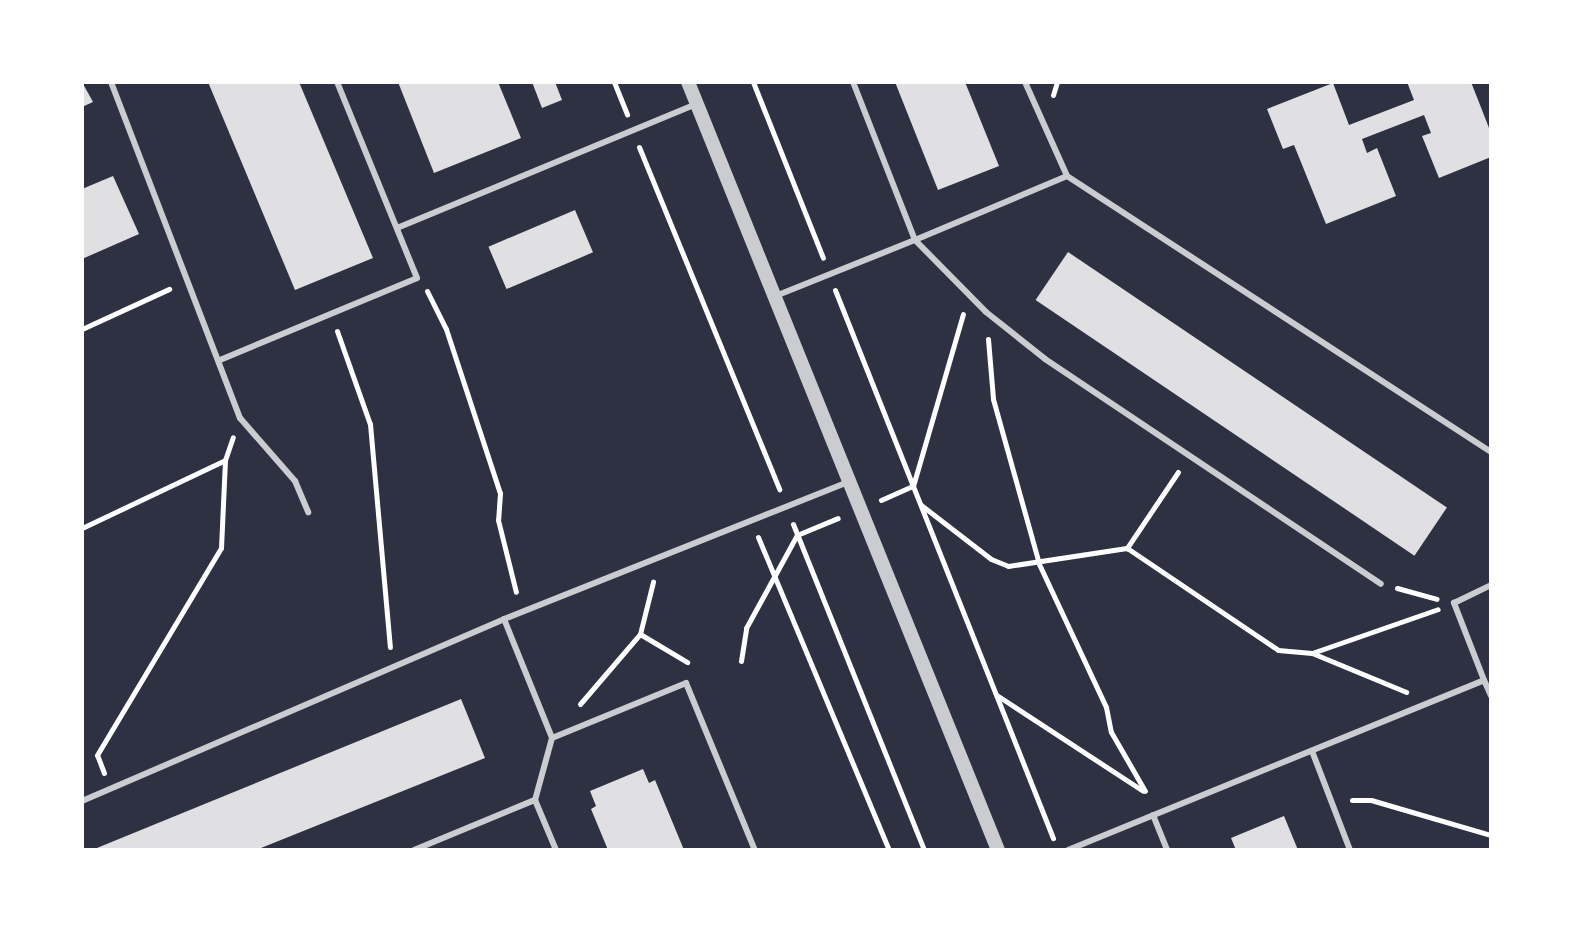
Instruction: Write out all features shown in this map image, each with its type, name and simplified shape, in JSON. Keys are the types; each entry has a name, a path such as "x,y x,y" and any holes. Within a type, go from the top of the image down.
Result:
{"street":[{"path":"688,82 778,295 998,850"}],"lane":[{"path":"111,82 240,418 295,481 308,512"},
{"path":"220,360 417,278 337,82"},
{"path":"853,82 915,240 986,312 1045,359 1381,584"},
{"path":"1025,82 1067,176 1491,452"},
{"path":"397,228 697,104"},
{"path":"778,295 1067,176"},
{"path":"82,801 504,619 852,481"},
{"path":"1491,585 1454,603 1491,696"},
{"path":"504,619 552,738 535,800 556,850"},
{"path":"1068,850 1484,680"},
{"path":"552,738 686,683 755,850"},
{"path":"1312,751 1350,850"},
{"path":"414,850 535,800"},
{"path":"1153,815 1167,850"}],"path":[{"path":"614,82 924,850"},
{"path":"753,82 1058,850"},
{"path":"417,278 446,329 500,493 498,520 518,587 504,619"},
{"path":"82,329 188,280"},
{"path":"913,486 968,294"},
{"path":"986,312 993,399 1039,564 1106,707 1111,732 1145,791 1153,815"},
{"path":"330,314 370,424 391,668"},
{"path":"102,769 97,755 221,548 225,460 240,418"},
{"path":"1127,548 1189,456"},
{"path":"82,528 225,460"},
{"path":"741,661 746,628 773,573 797,535 913,486"},
{"path":"921,505 991,559 1008,566 1039,564 1127,548 1278,650 1312,653 1428,703"},
{"path":"751,521 889,850"},
{"path":"552,738 640,634 659,558"},
{"path":"1381,584 1454,603"},
{"path":"1312,653 1454,603"},
{"path":"640,634 694,666"},
{"path":"997,695 1145,791"},
{"path":"1331,800 1371,800 1491,835"}],"building":[{"path":"82,82 93,102 82,107"},
{"path":"208,82 299,82 373,258 295,290"},
{"path":"398,82 498,82 521,138 434,173"},
{"path":"532,82 555,82 562,100 542,108"},
{"path":"895,82 965,82 999,166 938,190"},
{"path":"1407,82 1471,82 1491,133 1491,157 1439,178 1422,136 1431,133 1424,115 1362,139 1367,153 1377,148 1396,196 1326,224 1294,145 1283,149 1267,109 1333,83 1349,125 1414,100"},
{"path":"113,176 139,234 82,259 82,189"},
{"path":"575,210 593,252 506,289 488,247"},
{"path":"1068,252 1447,508 1414,556 1036,300"},
{"path":"461,699 485,758 256,850 92,850"},
{"path":"643,769 649,783 655,780 684,850 608,850 591,809 596,806 590,791"},
{"path":"1284,816 1298,850 1236,850 1231,838"}]}
